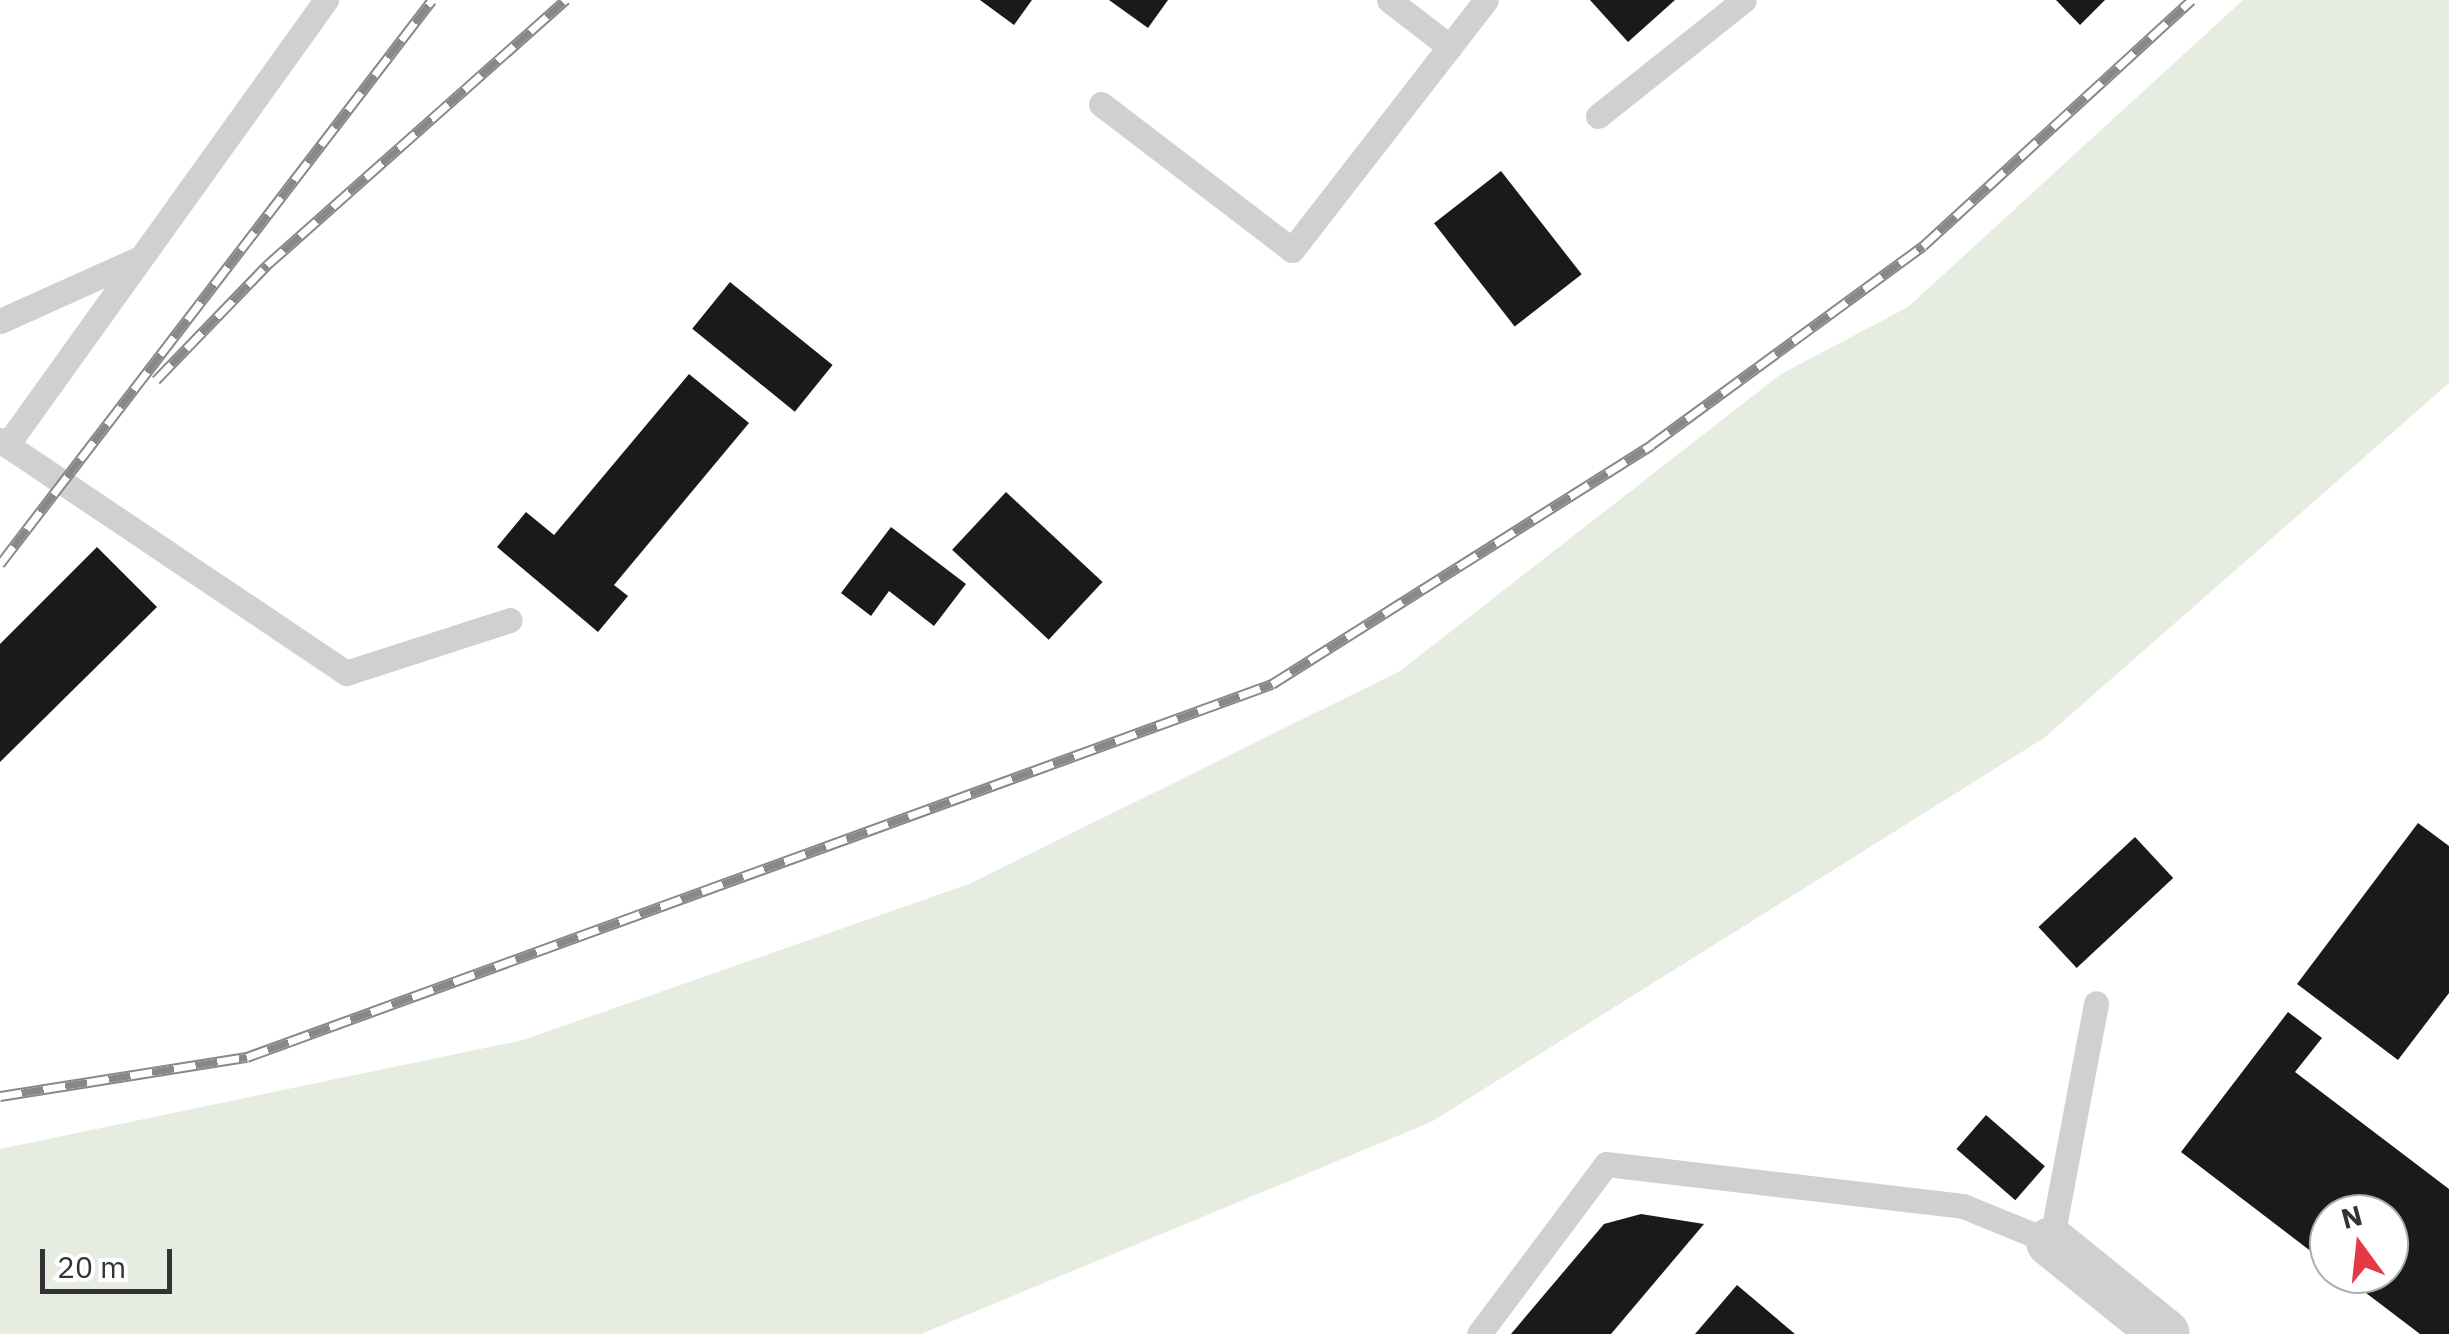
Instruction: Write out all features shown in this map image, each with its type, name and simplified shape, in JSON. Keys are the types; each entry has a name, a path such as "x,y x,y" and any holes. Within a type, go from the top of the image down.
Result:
{"street":[{"path":"2052,1242 2166,1334"}],"lane":[{"path":"326,0 3,443 346,673 510,620"},
{"path":"1389,0 1450,46"},
{"path":"1100,104 1292,250 1486,0"},
{"path":"1598,116 1744,0"},
{"path":"0,321 142,257"},
{"path":"1479,1334 1606,1164 1963,1206 2052,1242 2096,1002"}],"shaded area":[{"path":"2243,0 2449,0 2449,383 2044,738 1431,1122 921,1334 0,1334 0,1149 523,1040 969,884 1400,671 1781,374 1908,307"}],"building":[{"path":"980,0 1032,0 1014,25"},
{"path":"1109,0 1168,0 1148,28"},
{"path":"1590,0 1675,0 1628,42"},
{"path":"2056,0 2105,0 2080,25"},
{"path":"1501,171 1582,274 1515,327 1434,223"},
{"path":"730,282 833,365 795,412 692,329"},
{"path":"689,374 749,423 614,585 628,596 598,632 497,547 526,512 554,535"},
{"path":"1006,492 1103,582 1049,640 952,550"},
{"path":"891,527 966,584 934,626 889,591 871,616 841,593"},
{"path":"97,547 157,607 0,762 0,644"},
{"path":"2418,823 2449,846 2449,993 2398,1060 2297,984"},
{"path":"2135,837 2173,878 2077,968 2038,927"},
{"path":"2288,1012 2322,1038 2295,1072 2449,1189 2449,1334 2420,1334 2367,1294 2409,1294 2409,1194 2309,1194 2309,1250 2181,1152"},
{"path":"1986,1115 2045,1166 2015,1200 1956,1149"},
{"path":"1641,1214 1704,1224 1611,1334 1511,1334 1604,1224"},
{"path":"1737,1285 1795,1334 1695,1334"}],"railway":[{"path":"0,564 432,0"},
{"path":"156,380 267,265 566,0"},
{"path":"0,1096 247,1057 1272,684 1651,445 1923,246 2191,0"}]}
